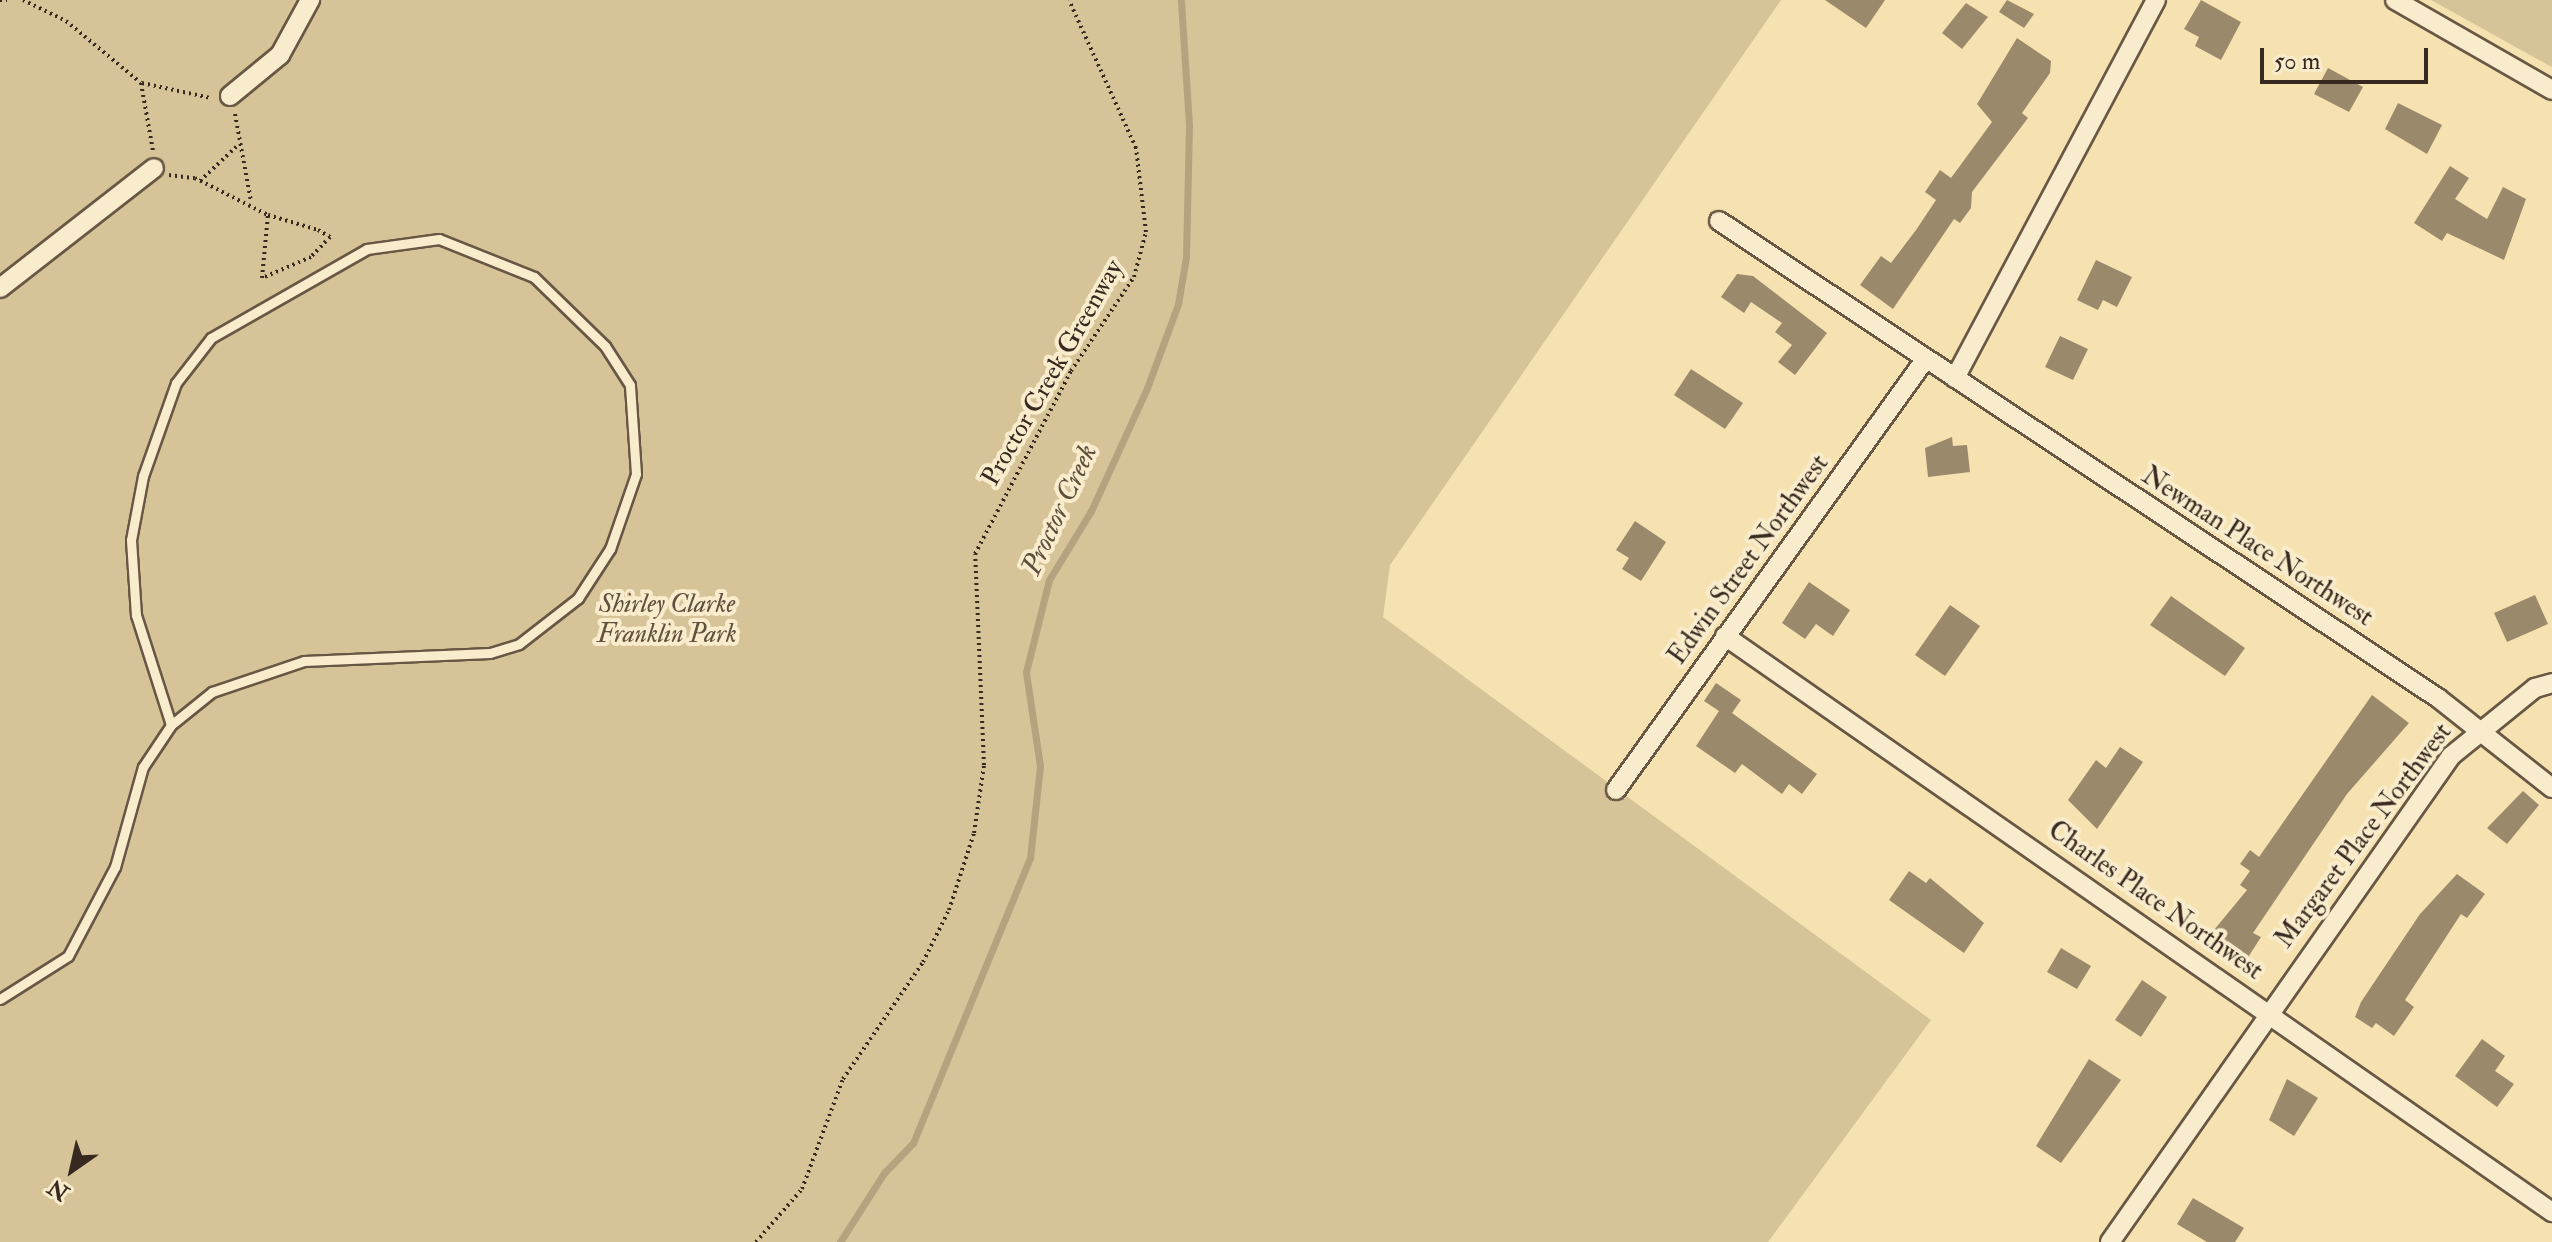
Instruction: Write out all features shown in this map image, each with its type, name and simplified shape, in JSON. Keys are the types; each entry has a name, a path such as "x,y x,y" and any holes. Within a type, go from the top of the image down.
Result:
{"street":[{"path":"230,96 280,55 310,0"},
{"path":"1955,378 2156,0"},
{"path":"2395,0 2552,90"},
{"path":"0,288 154,168"},
{"name":"Newman Place Northwest","path":"1719,221 1924,361 1955,378 2438,698 2475,732 2552,788"},
{"name":"Edwin Street Northwest","path":"1616,790 1924,361"},
{"name":"Charles Place Northwest","path":"1725,636 2268,1010 2552,1212"},
{"name":"Margaret Place Northwest","path":"2110,1242 2268,1010 2475,732 2552,683"}],"lane":[{"path":"0,999 68,956 93,919 143,767 171,725 212,692 304,661 490,653 519,644 578,598 610,549 636,474 630,385 605,346 534,277 439,239 367,249 211,338 176,383 143,476 131,540 136,615 171,725"}],"path":[{"path":"0,0 7,0"},
{"path":"23,0 66,21 141,83 230,96 236,147 251,201"},
{"name":"Proctor Creek Greenway","path":"756,1242 802,1189 843,1079 923,962 949,910 974,833 984,765 975,554 1071,371 1134,277 1146,232 1136,148 1069,0"},
{"path":"141,83 154,168 200,181 251,201 268,215 318,230 330,237 311,257 262,278 268,215"},
{"path":"200,181 236,147"}],"green space":[{"name":"Shirley Clarke Franklin Park","path":"0,0 1781,0 1390,565 1383,617 1931,1020 1768,1242 0,1242"},
{"path":"2431,0 2552,0 2552,67 2548,65"}],"building":[{"path":"1825,0 1885,0 1866,28"},
{"path":"2007,0 2034,14 2024,28 1999,12"},
{"path":"2201,0 2241,22 2221,60 2195,46 2199,37 2184,29"},
{"path":"1966,3 1988,17 1962,49 1942,33"},
{"path":"2017,38 2051,61 2050,73 2022,113 2028,118 1972,192 1971,208 1960,223 1954,219 1893,309 1860,285 1881,256 1891,263 1936,200 1925,192 1940,170 1951,178 1992,122 1977,104"},
{"path":"2328,68 2363,87 2349,112 2314,94"},
{"path":"2398,103 2442,125 2427,154 2385,129"},
{"path":"2450,166 2469,178 2455,199 2487,219 2503,187 2526,199 2504,260 2447,233 2442,241 2414,223"},
{"path":"2096,260 2132,277 2117,307 2103,300 2098,310 2077,300"},
{"path":"1737,274 1753,276 1827,333 1795,375 1778,362 1792,345 1775,332 1782,323 1751,302 1744,313 1721,297"},
{"path":"2060,336 2088,349 2073,380 2045,367"},
{"path":"1691,369 1743,403 1725,429 1674,395"},
{"path":"1952,437 1953,446 1967,445 1970,472 1928,477 1925,448"},
{"path":"1635,521 1666,542 1641,581 1622,569 1629,558 1616,550"},
{"path":"1809,582 1850,610 1833,636 1816,624 1805,639 1782,623"},
{"path":"2535,595 2548,624 2507,642 2494,613"},
{"path":"2171,596 2245,648 2225,676 2150,625"},
{"path":"1950,605 1980,626 1945,676 1915,655"},
{"path":"1716,683 1741,700 1732,713 1817,774 1802,794 1789,784 1782,794 1742,764 1735,773 1696,746 1719,711 1704,701"},
{"path":"2372,695 2409,723 2347,794 2253,933 2261,937 2247,959 2209,936 2247,890 2240,885 2250,871 2240,864 2250,850 2259,857"},
{"path":"2120,747 2143,762 2097,829 2068,800 2096,760 2106,768"},
{"path":"2523,791 2539,805 2507,844 2487,828"},
{"path":"1909,871 1926,883 1930,878 1984,923 1964,953 1889,900"},
{"path":"2457,874 2485,894 2467,918 2461,914 2405,1000 2414,1007 2394,1036 2376,1023 2372,1028 2355,1017 2361,1002 2420,914"},
{"path":"2061,948 2091,966 2077,989 2047,972"},
{"path":"2142,980 2167,997 2141,1037 2115,1020"},
{"path":"2482,1039 2505,1056 2495,1071 2514,1084 2497,1107 2455,1076"},
{"path":"2089,1059 2121,1080 2061,1163 2036,1146"},
{"path":"2287,1079 2318,1098 2294,1136 2269,1120"},
{"path":"2193,1198 2244,1228 2235,1242 2207,1242 2177,1224"}],"waterway":[{"name":"Proctor Creek","path":"840,1242 884,1173 913,1143 1030,858 1040,766 1026,672 1049,580 1091,511 1147,388 1178,304 1186,257 1189,125 1181,0"}]}
